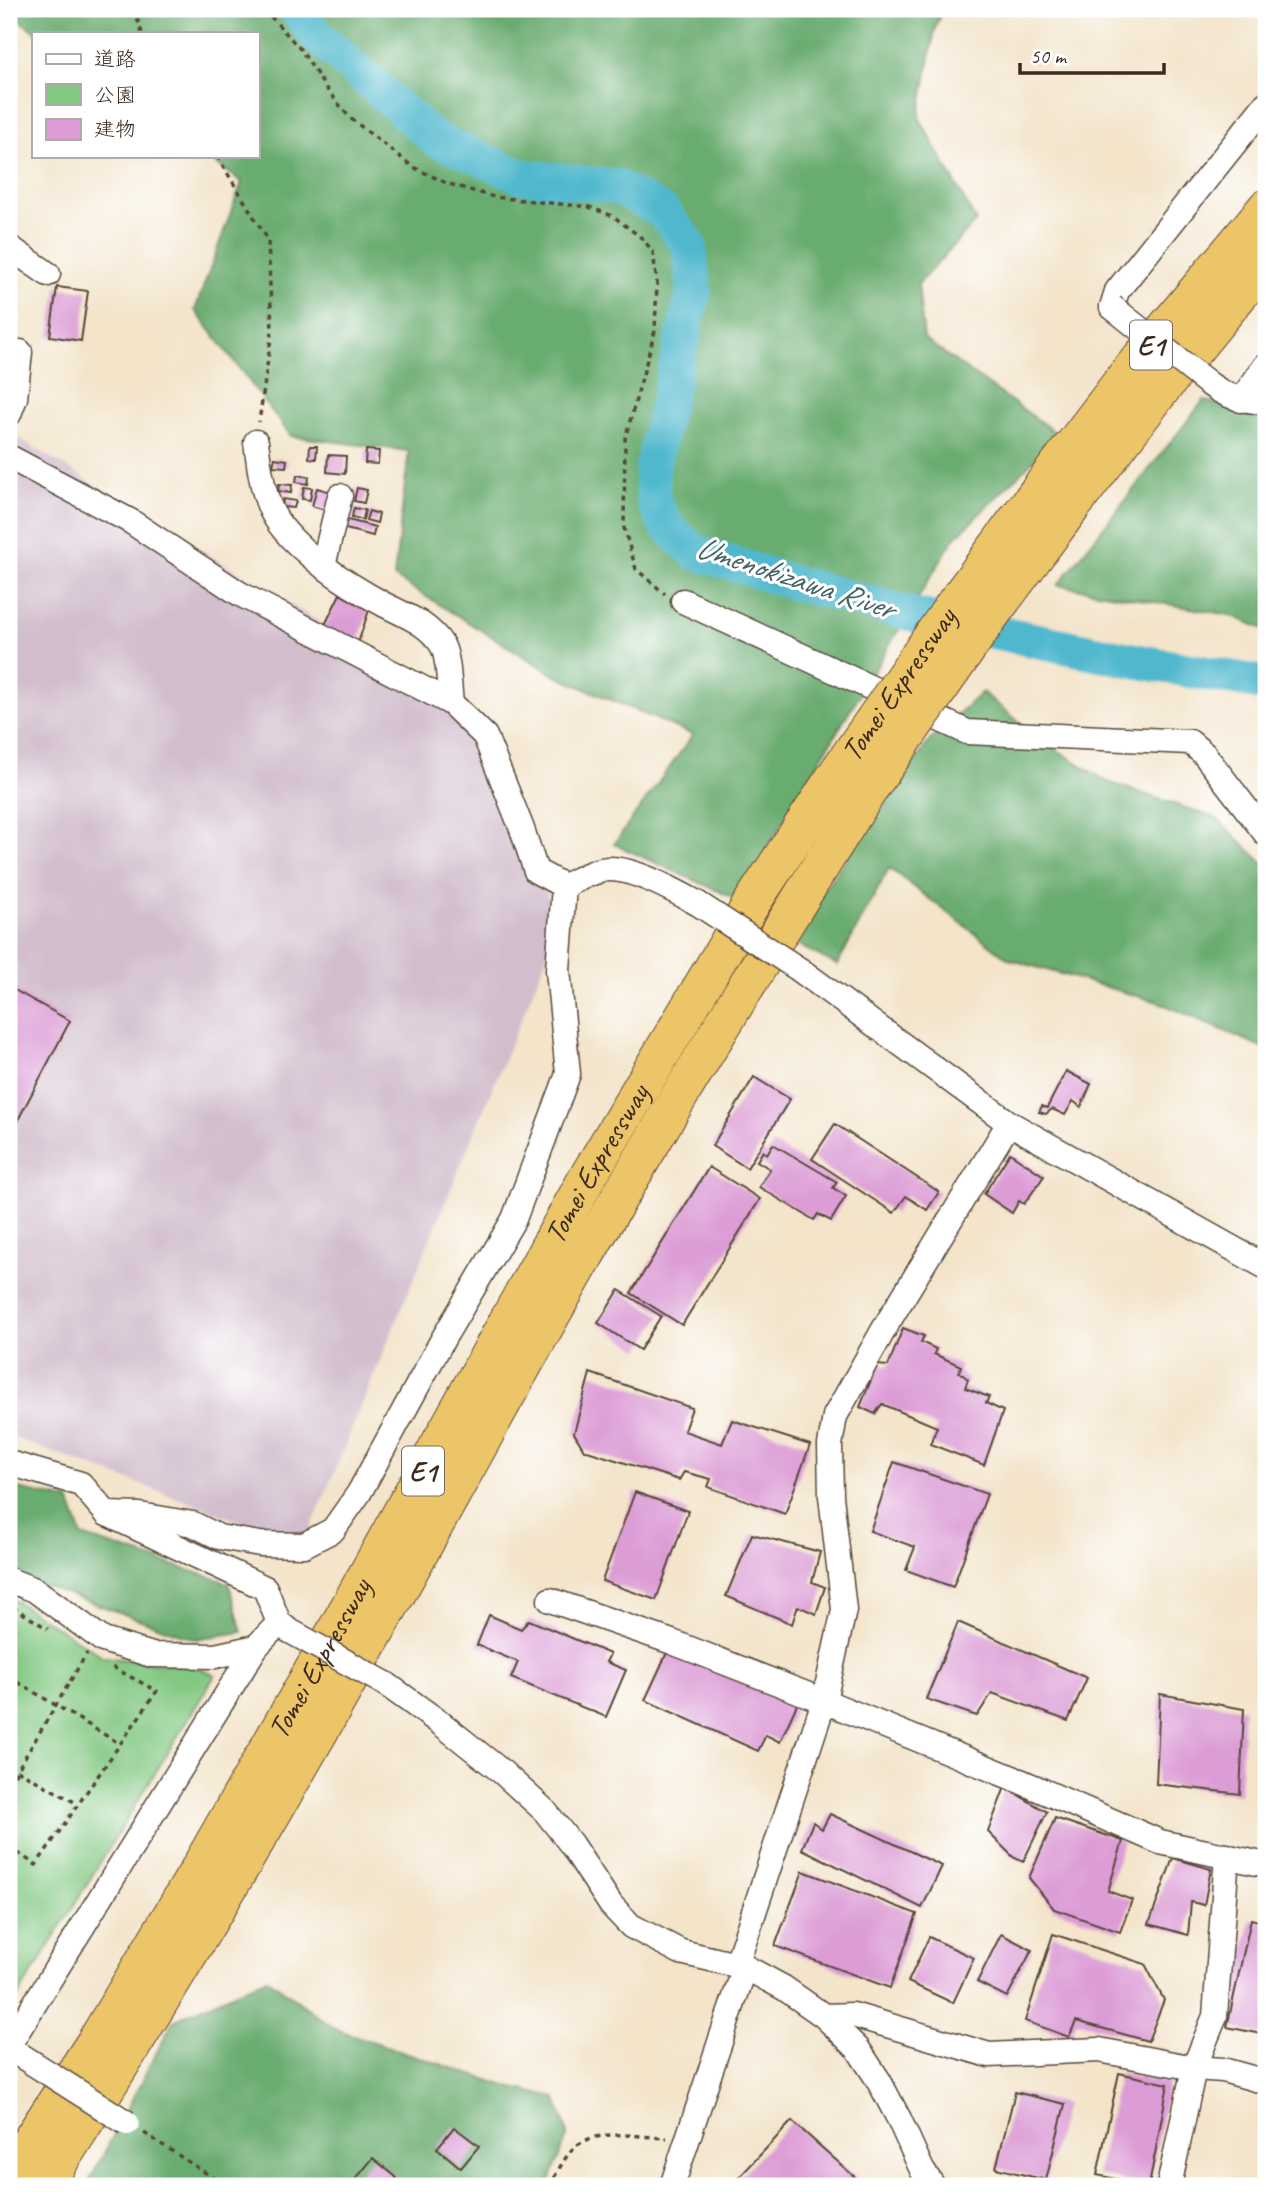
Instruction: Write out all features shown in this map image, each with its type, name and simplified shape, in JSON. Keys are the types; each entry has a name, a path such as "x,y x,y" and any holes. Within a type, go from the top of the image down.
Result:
{"highway":[{"name":"Tomei Expressway","path":"44,2186 229,1888 370,1643 614,1207 789,915 855,778 955,603 1129,372 1266,208"},
{"name":"Tomei Expressway","path":"9,2174 99,2036 196,1874 335,1632 587,1178 753,901 983,626 1161,390 1266,262"}],"street":[{"path":"1266,104 1117,291 1112,307 1220,393 1241,400 1266,402"},
{"path":"9,247 48,274"},
{"path":"9,414 16,398 20,352"},
{"path":"1241,400 1266,365"},
{"path":"256,442 269,507 281,529 323,566 358,590 429,628 444,648 451,703"},
{"path":"9,457 130,521 240,594 451,703 485,736 536,871 564,886"},
{"path":"323,566 340,496"},
{"path":"683,601 967,732 1190,742 1204,754 1266,834"},
{"path":"564,886 593,873 611,869 658,882 697,903 800,970 1009,1123 1266,1267"},
{"path":"107,1514 140,1515 193,1524 219,1537 260,1544 303,1545 333,1530 359,1493 443,1339 514,1219 568,1074 558,970 564,886"},
{"path":"672,2186 824,1700 844,1610 831,1496 830,1445 835,1416 888,1322 1009,1123"},
{"path":"9,1463 81,1484 107,1514 265,1588 284,1626 386,1684 502,1772 545,1811 571,1844 611,1905 631,1926 681,1952 741,1965 783,1988 824,2016 858,2049 879,2081 922,2170 933,2186"},
{"path":"9,1580 35,1590 103,1640 152,1655 215,1656 256,1647"},
{"path":"550,1600 824,1700 1160,1842 1266,1865"},
{"path":"127,2123 13,2049 256,1647 284,1626"},
{"path":"1169,2186 1194,2068 1215,2015 1227,1856"},
{"path":"824,2016 853,2015 989,2055 1099,2050 1194,2068 1223,2070 1266,2082"}],"path":[{"path":"134,9 142,32"},
{"path":"264,9 301,50 325,87 350,118 413,167 446,183 494,197 589,207 613,216 643,239 653,252 657,282 655,331 625,439 624,528 636,569 661,592 683,601"},
{"path":"218,158 268,240 272,331 256,442"},
{"path":"9,1604 53,1632"},
{"path":"9,1784 87,1653"},
{"path":"9,1847 36,1865 157,1691 110,1666"},
{"path":"9,1677 120,1744"},
{"path":"17,1770 78,1804"},
{"path":"127,2123 226,2186"},
{"path":"549,2186 570,2152 583,2141 604,2136 687,2139"}],"shaded area":[{"path":"9,432 451,703 561,922 304,1545 9,1436"}],"green space":[{"path":"9,9 942,9 935,29 919,117 976,221 918,284 924,339 1059,435 953,540 736,899 614,844 693,735 558,677 394,577 409,451 291,436 195,310 242,182 208,158 259,158 259,32 36,32 9,13"},
{"path":"1204,400 1266,422 1266,630 1230,615 1058,585"},
{"path":"982,692 1043,741 1108,782 1216,818 1266,866 1266,1049 1158,1002 1009,959 889,868 837,965 788,940 930,740"},
{"path":"9,1487 69,1500 82,1536 229,1583 242,1632 194,1639 9,1573"},
{"path":"9,1597 104,1657 199,1668 215,1675 9,2011"},
{"path":"267,1978 335,2029 509,2087 556,2098 568,2134 548,2186 87,2186 173,2021"}],"building":[{"path":"57,287 88,291 81,341 50,336"},
{"path":"310,446 317,446 316,459 309,458"},
{"path":"366,450 379,451 378,464 365,463"},
{"path":"328,455 346,456 345,474 327,472"},
{"path":"275,458 287,460 286,467 273,466"},
{"path":"297,475 309,477 308,484 296,482"},
{"path":"279,484 292,485 291,493 278,491"},
{"path":"304,487 312,488 310,500 302,499"},
{"path":"317,488 334,493 328,511 312,506"},
{"path":"357,488 367,490 364,503 354,501"},
{"path":"283,499 296,501 294,508 282,507"},
{"path":"354,508 365,510 363,520 352,517"},
{"path":"369,511 379,514 377,523 366,520"},
{"path":"344,519 375,527 373,536 342,528"},
{"path":"340,594 369,610 356,649 322,631"},
{"path":"9,987 70,1021 9,1137"},
{"path":"1066,1071 1091,1084 1081,1107 1073,1101 1065,1115 1052,1109 1046,1114 1039,1112 1042,1106 1047,1108"},
{"path":"754,1077 790,1099 747,1168 712,1146"},
{"path":"835,1124 939,1192 927,1210 906,1196 894,1213 812,1159"},
{"path":"773,1144 837,1182 833,1188 846,1196 831,1221 818,1214 814,1220 759,1187 770,1169 757,1161 763,1151 767,1154"},
{"path":"1010,1153 1044,1176 1024,1204 1019,1201 1012,1213 984,1194"},
{"path":"709,1167 760,1199 682,1325 631,1293"},
{"path":"619,1290 661,1316 640,1350 598,1323"},
{"path":"903,1328 924,1336 921,1342 936,1349 934,1354 961,1366 959,1372 968,1379 965,1388 989,1397 986,1403 1003,1411 984,1465 930,1444 937,1427 882,1404 875,1414 860,1407 877,1365 888,1366"},
{"path":"590,1373 692,1408 684,1431 722,1444 732,1420 810,1445 785,1514 708,1487 711,1479 684,1472 679,1480 584,1450 574,1433"},
{"path":"894,1462 987,1494 953,1587 906,1570 915,1547 870,1531"},
{"path":"635,1492 688,1511 656,1600 602,1581"},
{"path":"752,1534 820,1552 812,1582 825,1587 816,1614 798,1606 792,1624 726,1596"},
{"path":"489,1615 521,1629 529,1620 610,1654 606,1662 626,1670 606,1717 511,1678 518,1662 477,1645"},
{"path":"958,1622 1087,1678 1068,1721 992,1693 977,1716 926,1699"},
{"path":"672,1642 799,1700 780,1742 766,1735 758,1751 645,1700"},
{"path":"1160,1694 1244,1709 1240,1794 1156,1784"},
{"path":"1266,1775 1266,1804 1260,1803"},
{"path":"1005,1787 1047,1812 1023,1862 1013,1857 988,1832"},
{"path":"830,1814 942,1866 922,1908 802,1849 813,1822 822,1829"},
{"path":"1055,1818 1123,1841 1108,1891 1132,1900 1120,1932 1054,1909 1029,1878"},
{"path":"1173,1858 1211,1869 1204,1905 1191,1902 1188,1935 1149,1924"},
{"path":"803,1871 917,1914 890,1988 775,1946"},
{"path":"1251,1919 1266,1923 1266,2035 1227,2027"},
{"path":"1001,1934 1032,1950 1007,1997 977,1982"},
{"path":"1053,1934 1145,1964 1164,2000 1148,2041 1076,2021 1069,2037 1025,2021"},
{"path":"929,1937 974,1958 953,2003 908,1982"},
{"path":"1119,2073 1168,2084 1149,2186 1097,2175"},
{"path":"1015,2092 1065,2104 1046,2180 996,2168"},
{"path":"792,2121 865,2186 731,2186"},
{"path":"454,2127 479,2146 461,2168 437,2148"},
{"path":"373,2158 397,2178 391,2186 364,2186 355,2180"}],"waterway":[{"name":"Umenokizawa River","path":"296,9 317,36 435,139 520,176 617,187 662,211 689,245 694,290 652,468 653,499 665,524 695,552 788,581 914,615 1131,660 1266,684"}]}
